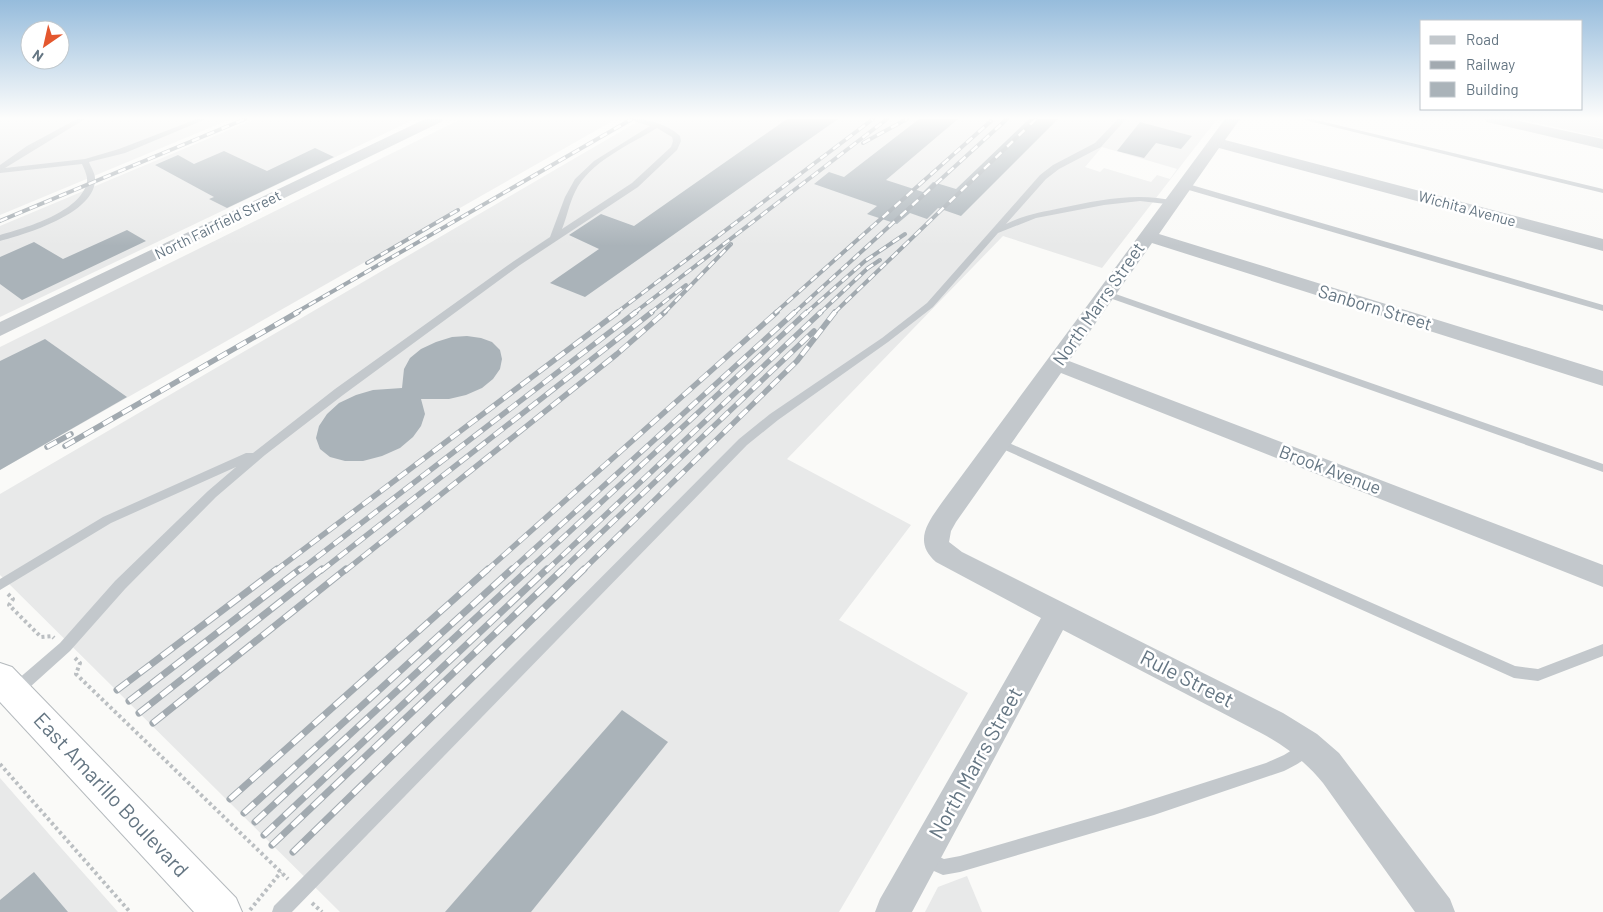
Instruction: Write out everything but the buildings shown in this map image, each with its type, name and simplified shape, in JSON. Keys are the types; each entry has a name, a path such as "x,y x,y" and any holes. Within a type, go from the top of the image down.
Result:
{"highway":[{"name":"East Amarillo Boulevard","path":"7,685 222,912"}],"street":[{"name":"North Fairfield Street","path":"0,330 346,162"},
{"name":"North Marrs Street","path":"966,489 1202,162"},
{"name":"Wichita Avenue","path":"1289,162 1603,245"},
{"name":"Sanborn Street","path":"1148,236 1603,380"},
{"name":"Brook Avenue","path":"1057,364 1603,576"},
{"name":"Rule Street","path":"966,489 936,533 936,543 941,552 953,560 1272,723 1309,746 1334,772 1437,912"},
{"name":"North Marrs Street","path":"892,912 1058,613"}],"lane":[{"path":"0,170 12,162"},
{"path":"0,170 80,162"},
{"path":"0,238 50,220 79,203 91,183 91,177 85,162"},
{"path":"553,239 563,220 572,190 585,172 601,162"},
{"path":"7,685 65,648 120,585 212,494 261,452 339,392 517,263 630,189 661,162"},
{"path":"280,912 692,490 743,442 774,417 885,340 930,305 1044,177 1066,162"},
{"path":"1483,162 1603,191"},
{"path":"1185,186 1603,308"},
{"path":"992,234 1021,220 1086,207 1147,198 1156,198 1172,203"},
{"path":"1107,294 1603,468"},
{"path":"1000,443 1514,672 1538,675 1603,650"},
{"path":"3,589 107,520 261,452"},
{"path":"923,858 943,867 960,864 1149,810 1290,761 1309,746"}],"path":[{"path":"3,589 13,599 9,605 41,637 52,636 80,663 76,674 322,912"},
{"path":"0,764 130,912"},
{"path":"248,912 281,872"}],"shaded area":[{"path":"0,162 129,162 0,215"},
{"path":"154,162 326,162 0,317 0,226"},
{"path":"375,162 541,162 0,470 0,347"},
{"path":"569,162 1090,162 1085,167 1100,172 1104,168 1151,182 1157,175 1170,179 1177,169 1152,162 1184,162 1102,268 1003,236 787,459 911,525 839,620 968,693 839,912 340,912 0,575 0,494"},
{"path":"0,778 62,849 118,912 0,912"},
{"path":"967,876 982,912 925,912 938,887"}],"railway":[{"path":"0,221 143,162"},
{"path":"295,313 558,162"},
{"path":"616,313 817,162"},
{"path":"634,313 831,162"},
{"path":"775,313 945,162"},
{"path":"794,313 960,162"},
{"path":"835,312 992,162"},
{"path":"367,263 458,210"},
{"path":"806,313 865,261 905,234"},
{"path":"665,312 731,244"},
{"path":"820,313 868,268 880,260"},
{"path":"650,313 686,285"},
{"path":"65,446 298,312"},
{"path":"275,571 618,312"},
{"path":"299,571 636,312"},
{"path":"321,571 652,312"},
{"path":"345,571 617,354 665,312"},
{"path":"486,571 777,312"},
{"path":"510,571 795,312"},
{"path":"527,571 807,312"},
{"path":"546,571 821,312"},
{"path":"582,571 797,361 835,312"},
{"path":"561,571 814,331"},
{"path":"47,447 71,434"},
{"path":"117,690 277,569"},
{"path":"129,701 300,569"},
{"path":"139,713 322,569"},
{"path":"153,723 346,569"},
{"path":"230,799 488,569"},
{"path":"244,813 512,569"},
{"path":"255,822 529,569"},
{"path":"264,835 547,569"},
{"path":"272,845 563,569"},
{"path":"293,852 584,569"}]}
